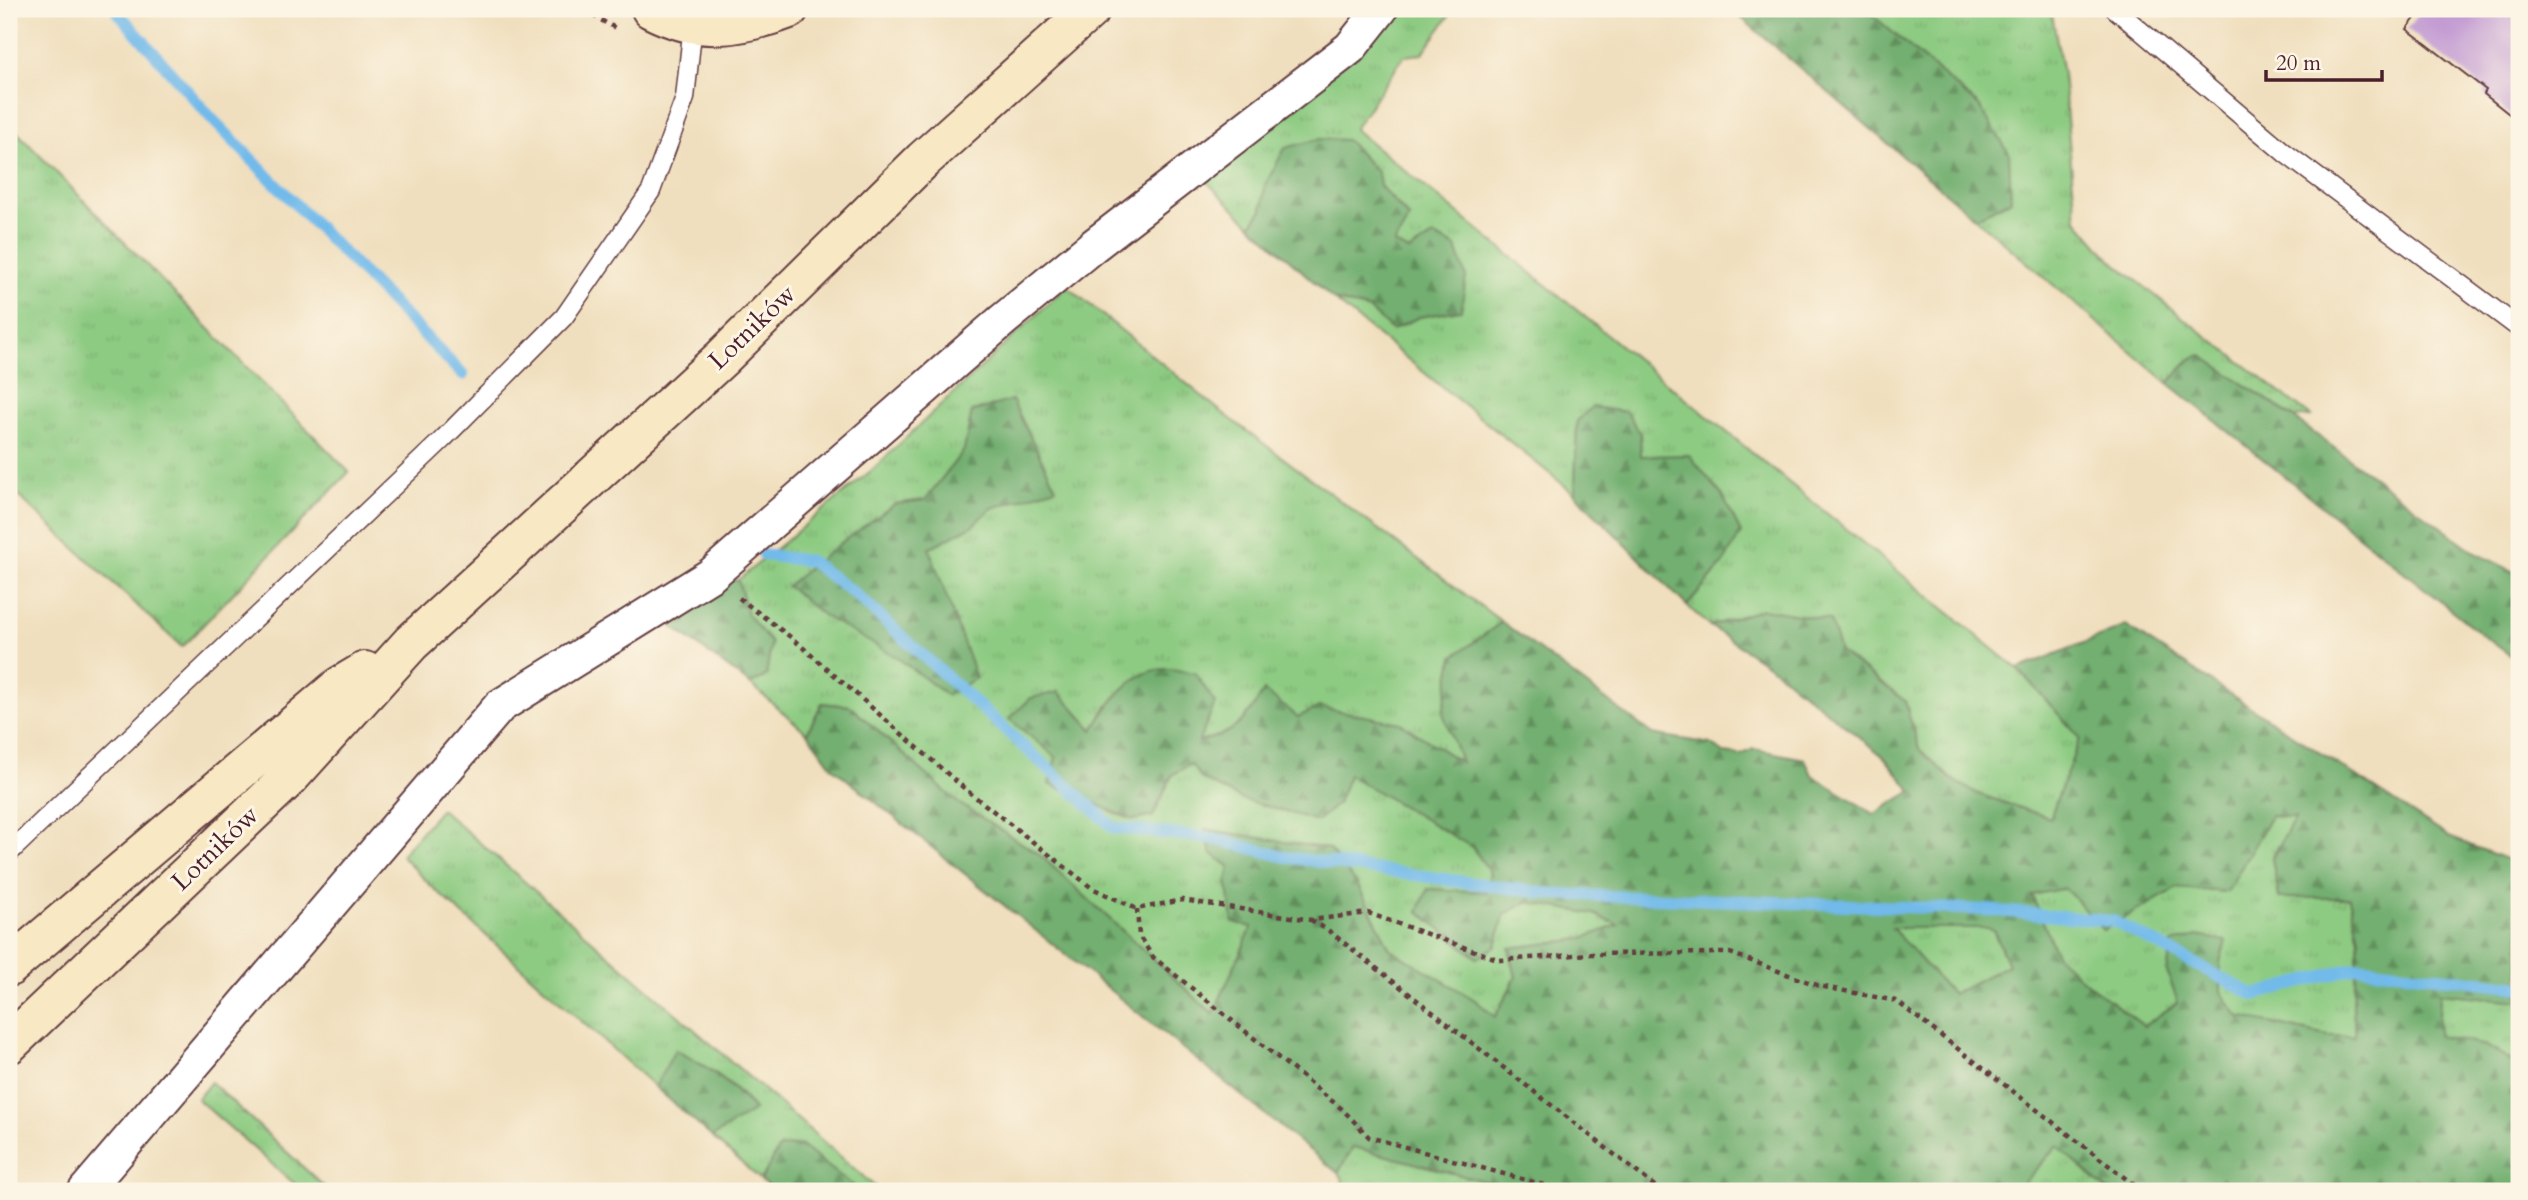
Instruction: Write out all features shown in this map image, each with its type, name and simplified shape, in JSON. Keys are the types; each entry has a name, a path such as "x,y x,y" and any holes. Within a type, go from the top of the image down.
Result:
{"street":[{"path":"651,9 670,19 715,26 755,22 789,9"},
{"name":"Lotników","path":"9,1044 289,778 411,643 722,358 923,160 1091,9"},
{"path":"85,1191 500,706 711,575 1013,312 1093,246 1350,48 1381,9"},
{"name":"Lotników","path":"9,967 340,686 411,643"}],"lane":[{"path":"2115,9 2280,160 2519,328"},
{"path":"9,853 443,439 564,317 651,191 684,98 693,24"}],"path":[{"path":"711,575 793,639 965,789 1007,822 1092,888 1137,909 1182,900 1311,920 1368,913 1500,960 1590,954 1730,953 1819,986 1896,1001 2142,1191"},
{"path":"1137,909 1139,936 1153,957 1342,1110 1369,1137 1566,1191"},
{"path":"1311,920 1329,931 1661,1191"}],"green space":[{"path":"1395,9 1454,9 1422,54 1404,56 1354,129 2018,669 2080,738 2050,818 1978,794 1950,778 1919,749 1905,701 1840,652 1763,609 1710,626 1687,606 1722,565 1641,457 1640,433 1577,421 1575,494 1334,300 1370,310 1392,330 1419,317 1461,310 1456,247 1434,236 1409,251 1394,244 1409,217 1380,186 1265,185 1262,210 1251,225 1204,179"},
{"path":"1731,9 1865,9 1979,106 2009,153 2011,200 1975,218"},
{"path":"1865,9 2051,9 2063,74 2076,219 2110,259 2311,416 2295,418 2201,355 2191,359 2168,383 1975,218 2011,200 1979,106"},
{"path":"9,124 349,472 182,647 9,487"},
{"path":"1319,139 1347,140 1378,173 1380,186 1409,218 1394,244 1409,251 1434,236 1456,247 1466,277 1461,310 1419,317 1392,330 1370,310 1334,300 1251,225 1262,210 1265,185 1285,148"},
{"path":"1067,286 1219,410 1502,622 1453,657 1462,763 1400,723 1250,714 1225,736 1198,741 1107,706 1093,730 1059,692 1057,757 1110,812 1133,820 1153,816 1172,775 1191,764 1338,803 1349,775 1472,847 1490,872 1487,892 1428,889 1496,946 1504,915 1526,902 1595,914 1619,925 1581,939 1509,948 1516,977 1495,1017 1475,1000 1390,949 1357,884 1205,829 1211,853 1230,867 1227,881 1253,926 1214,1015 1040,855 957,802 850,706 822,703 807,733 750,684 766,676 771,643 748,615 738,580 872,470","holes":["972,412 1055,488 992,508 972,526 929,548 950,610 947,695 898,658 895,504 925,500 964,450"]},
{"path":"2201,355 2295,419 2476,553 2519,574 2519,662 2168,383 2191,359"},
{"path":"1012,400 1056,488 992,508 972,526 929,548 976,678 947,695 898,658 824,616 787,586 895,504 925,500 964,450 972,412"},
{"path":"1592,407 1626,412 1640,433 1641,456 1689,455 1722,495 1741,533 1722,565 1687,606 1575,494 1577,421"},
{"path":"732,580 738,580 748,615 771,643 766,676 750,684 670,625"},
{"path":"1763,609 1830,620 1840,652 1905,701 1919,749 1950,778 1978,794 2050,818 2080,738 2018,669 2126,626 2449,837 2519,864 2519,1001 2440,993 2438,1036 2486,1046 2516,1063 2519,1057 2519,1191 2108,1191 2057,1146 2016,1191 1520,1191 1353,1147 1338,1173 833,768 807,733 822,703 850,706 957,802 1040,855 1213,1014 1252,927 1233,922 1227,881 1230,867 1211,853 1205,829 1329,849 1357,884 1390,949 1475,1000 1495,1017 1516,977 1509,948 1581,939 1618,925 1594,914 1527,902 1504,915 1496,946 1477,958 1418,911 1428,889 1487,892 1490,872 1472,847 1349,775 1338,803 1318,821 1241,799 1202,779 1191,764 1172,775 1153,816 1133,820 1049,784 1056,757 1009,719 1031,698 1059,692 1093,730 1106,709 1132,681 1154,671 1170,669 1195,673 1215,703 1199,741 1222,735 1238,725 1264,691 1298,717 1319,707 1400,723 1461,762 1443,713 1453,657 1502,622 1652,734 1711,744 1724,753 1741,755 1754,749 1805,759 1812,775 1874,814 1912,791 1884,757 1775,670 1710,626","holes":["2271,816 2295,818 2272,858 2279,898 2350,898 2359,939 2353,1004 2355,1036 2328,1036 2238,1016 2221,992 2220,962 2226,941 2197,936 2172,943 2167,972 2178,1002 2144,1026 2090,986 2057,956 2032,895 2065,888 2103,930 2177,888 2227,892","1892,928 1988,928 1994,930 2008,965 1952,994"]},
{"path":"441,809 880,1191 860,1191 800,1145 779,1148 761,1180 712,1137 754,1110 738,1091 708,1068 675,1051 655,1087 431,886 401,855"},
{"path":"2271,816 2295,818 2272,858 2279,897 2350,898 2359,939 2353,1004 2355,1036 2328,1036 2238,1016 2221,992 2220,962 2225,941 2167,972 2178,1002 2144,1026 2090,986 2056,956 2031,895 2065,888 2103,930 2177,888 2227,892"},
{"path":"1892,928 1988,928 1993,930 2008,965 1952,994"},
{"path":"2440,993 2519,1001 2517,1063 2486,1046 2438,1036"},
{"path":"675,1050 718,1076 737,1091 754,1110 712,1137 655,1087"},
{"path":"211,1082 329,1191 303,1191 197,1099"},
{"path":"800,1145 860,1191 774,1191 761,1180 779,1148"},
{"path":"1353,1146 1520,1191 1340,1191 1343,1179 1338,1173"},
{"path":"2057,1146 2108,1191 2016,1191"}],"building":[{"path":"2422,9 2519,9 2519,122 2484,94 2486,90 2407,29"}],"waterway":[{"path":"115,9 213,120 463,375"},
{"path":"764,555 810,561 855,594 1114,828 1210,838 1286,857 1551,894 1986,910 2113,921 2254,995 2357,967 2519,987"}]}
